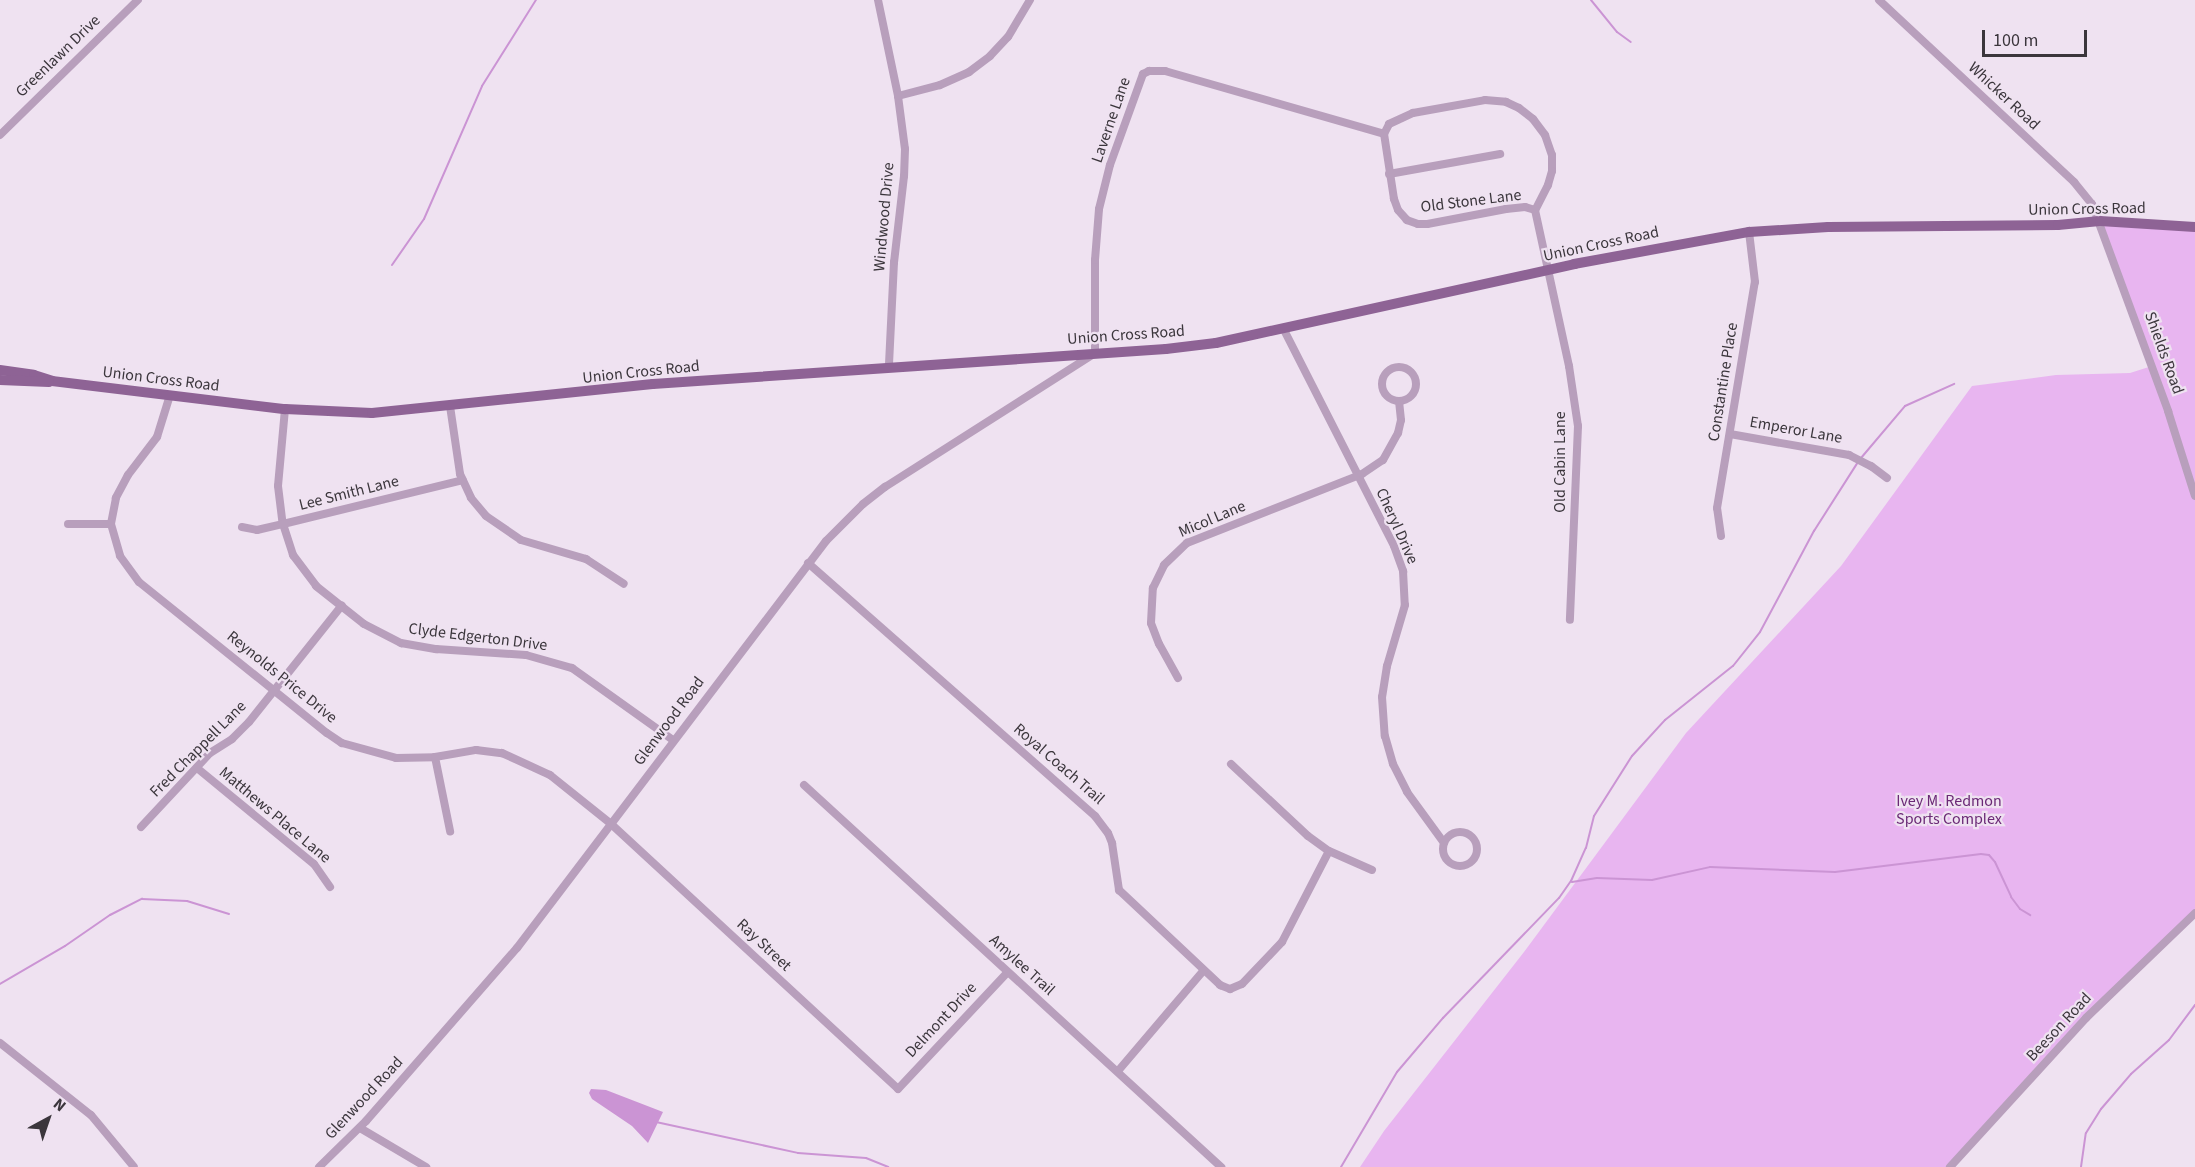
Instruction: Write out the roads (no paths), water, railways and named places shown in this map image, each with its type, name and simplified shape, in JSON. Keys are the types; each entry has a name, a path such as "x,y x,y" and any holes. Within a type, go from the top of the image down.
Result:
{"main road":[{"name":"Union Cross Road","path":"0,370 34,375 52,381 285,409 372,413 653,384 1216,343 1549,270 1749,232 1828,227 2058,225 2100,221 2195,227"},
{"name":"Union Cross Road","path":"0,380 34,383 52,381"}],"street":[{"name":"Greenlawn Drive","path":"0,135 138,0"},
{"name":"Windwood Drive","path":"878,0 898,96 905,149 894,262 889,366"},
{"path":"898,96 940,85 969,72 990,56 1008,37 1030,0"},
{"name":"Whicker Road","path":"1879,0 2074,182 2092,204 2100,221"},
{"name":"Laverne Lane","path":"1095,353 1095,260 1099,209 1124,123 1141,77 1146,72 1165,71 1384,134"},
{"name":"Old Stone Lane","path":"1535,210 1526,207 1506,209 1418,224 1407,220 1398,210 1389,174 1384,134 1397,119 1448,106 1485,100 1506,102 1519,108 1533,119 1545,135 1552,155 1548,184 1535,210 1549,270"},
{"path":"1389,174 1500,154"},
{"name":"Shields Road","path":"2100,221 2165,402 2195,496"},
{"name":"Constantine Place","path":"1721,536 1717,508 1755,282 1749,232"},
{"name":"Old Cabin Lane","path":"1549,270 1578,426 1570,620"},
{"name":"Cheryl Drive","path":"1283,328 1394,546 1403,571 1405,605 1386,666 1382,697 1385,736 1393,764 1407,792 1444,843"},
{"name":"Glenwood Road","path":"319,1167 360,1128 517,948 808,563 844,521 885,487 1095,353"},
{"path":"1401,367 1411,372 1416,388 1410,397 1399,401 1385,393 1382,383 1386,373 1401,367"},
{"path":"68,524 111,524 121,486 152,445 170,395"},
{"name":"Micol Lane","path":"1178,678 1159,644 1150,614 1153,588 1172,555 1187,543 1357,476 1383,460 1392,446 1401,420 1399,401"},
{"path":"450,406 455,454 463,480 480,509 502,530 530,544 586,559 624,584"},
{"name":"Clyde Edgerton Drive","path":"285,409 278,486 283,524 288,543 299,566 316,585 375,631 417,647 526,655 572,668 673,740"},
{"name":"Emperor Lane","path":"1730,434 1849,455 1871,466 1887,478"},
{"name":"Lee Smith Lane","path":"242,527 257,530 463,480"},
{"name":"Reynolds Price Drive","path":"111,524 120,556 139,582 342,743 396,758 435,757 476,750 516,759 550,775 610,823"},
{"name":"Royal Coach Trail","path":"808,563 1095,816 1108,833 1112,843 1119,890 1220,985 1230,988 1242,984 1282,942 1293,925 1329,851"},
{"name":"Fred Chappell Lane","path":"141,827 210,753 232,739 249,722 342,605"},
{"path":"435,757 450,831"},
{"path":"1231,764 1308,836 1329,851 1372,870"},
{"name":"Matthews Place Lane","path":"197,768 314,864 330,887"},
{"name":"Amylee Trail","path":"804,785 1221,1167"},
{"name":"Ray Street","path":"610,823 898,1089"},
{"path":"1467,834 1475,842 1477,853 1466,866 1455,866 1446,859 1444,843 1451,835 1467,834"},
{"name":"Beeson Road","path":"1950,1167 2086,1018 2195,914"},
{"path":"1118,1071 1203,971"},
{"name":"Delmont Drive","path":"898,1089 1007,973"},
{"path":"0,1043 91,1115 134,1167"},
{"path":"360,1128 426,1167"}],"waterway":[{"path":"392,265 424,219 482,86 536,0"},
{"path":"1591,0 1617,32 1631,42"},
{"path":"1861,458 1905,406 1954,384"},
{"path":"1341,1167 1397,1072 1443,1018 1559,898 1571,881 1586,848 1594,816 1632,756 1665,720 1733,666 1760,632 1814,531 1858,462"},
{"path":"1572,882 1597,878 1652,880 1710,867 1835,872 1981,854 1989,855 1995,862 2011,897 2020,909 2030,915"},
{"path":"0,984 65,946 110,915 142,899 187,901 229,914"},
{"path":"2081,1167 2086,1133 2101,1109 2131,1074 2169,1040 2195,1005"},
{"path":"656,1122 798,1153 866,1158 888,1167"}],"park label":[{"name":"Ivey M. Redmon Sports Complex","path":"1949,810"}]}
